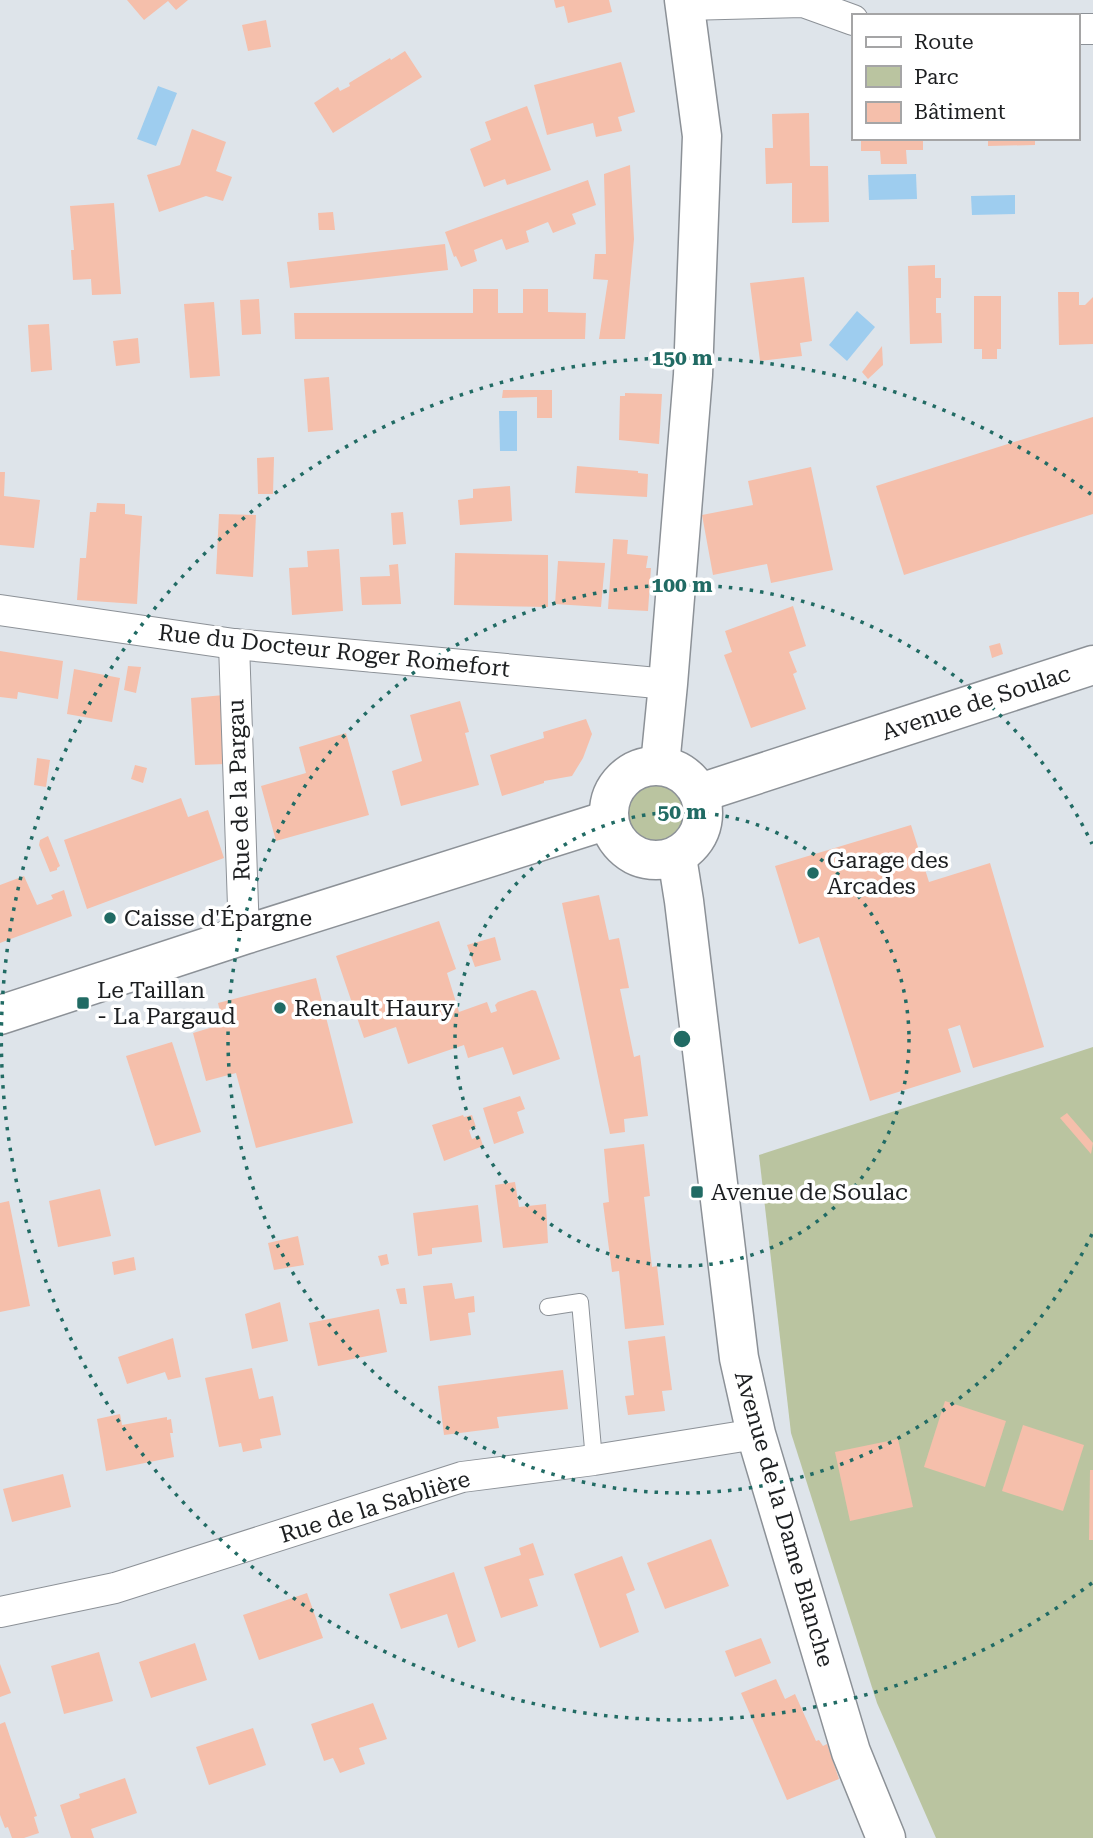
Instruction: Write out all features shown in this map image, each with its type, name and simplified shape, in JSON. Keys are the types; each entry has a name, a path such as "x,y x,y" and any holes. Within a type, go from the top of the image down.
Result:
{"main road":[{"path":"660,765 693,375 702,136 684,2"},
{"name":"Avenue de Soulac","path":"700,793 1093,665"},
{"path":"660,765 680,772 691,779 700,793 704,817 701,832 690,848 677,857 655,862 638,858 621,847 612,832 608,820 610,798 623,778 638,769 660,765"},
{"path":"0,1015 608,820"},
{"name":"Avenue de la Dame Blanche","path":"677,857 739,1358 756,1434 851,1752 886,1838"}],"street":[{"path":"684,2 803,2 852,20"},
{"name":"Rue du Docteur Roger Romefort","path":"0,610 234,645 668,684"},
{"name":"Rue de la Pargau","path":"234,645 244,935"},
{"name":"Rue de la Sablière","path":"0,1612 115,1588 462,1476 594,1460 756,1434"}],"lane":[{"path":"548,1307 580,1302 594,1460"}],"green space":[{"path":"655,777 674,783 684,793 690,812 684,831 674,841 655,847 636,841 626,831 620,812 626,793 636,783"},
{"path":"1093,1047 1093,1838 936,1838 877,1703 791,1433 759,1155"}],"water":[{"path":"158,86 177,93 156,146 137,139"},
{"path":"916,174 917,199 869,200 868,175"},
{"path":"1015,195 1015,214 972,215 971,196"},
{"path":"857,311 875,327 847,361 829,345"},
{"path":"499,411 517,411 517,451 500,451"}],"building":[{"path":"127,0 188,0 176,10 168,1 144,20"},
{"path":"554,0 609,0 612,12 568,23 564,6 556,8"},
{"path":"266,20 271,47 248,51 242,25"},
{"path":"405,51 422,77 333,133 314,103 338,87 340,91 350,86 349,83"},
{"path":"621,62 635,112 618,117 622,131 596,137 593,123 547,135 534,85"},
{"path":"527,106 551,170 507,185 505,179 484,187 470,149 491,140 485,122"},
{"path":"809,113 810,166 828,166 829,222 792,223 792,183 766,184 765,148 773,148 772,114"},
{"path":"192,129 226,142 216,171 232,177 223,201 206,196 159,212 147,175 180,165"},
{"path":"861,140 923,140 923,150 906,150 907,164 881,164 880,151 861,151"},
{"path":"988,140 1035,140 1035,145 988,146"},
{"path":"630,165 634,239 625,339 599,339 608,280 593,279 595,254 606,254 604,174"},
{"path":"588,180 596,205 572,214 576,224 553,233 548,222 526,231 529,242 506,250 502,239 474,250 477,261 461,267 456,256 454,257 445,232"},
{"path":"114,203 121,294 92,295 91,279 73,280 71,250 74,250 70,206"},
{"path":"333,212 335,230 319,230 318,213"},
{"path":"445,244 448,270 290,288 287,262"},
{"path":"935,265 935,278 941,278 941,298 936,298 936,313 941,313 942,343 910,344 908,266"},
{"path":"804,277 812,341 800,343 802,356 760,361 750,283"},
{"path":"473,289 498,289 498,313 523,313 523,289 548,289 548,312 586,313 585,339 295,339 294,313 473,313"},
{"path":"1058,292 1079,292 1079,305 1085,305 1093,297 1093,344 1059,345"},
{"path":"974,296 1001,296 1001,349 997,349 997,359 982,359 982,349 974,349"},
{"path":"259,299 261,334 242,335 240,300"},
{"path":"214,302 220,376 190,378 184,304"},
{"path":"49,324 52,370 31,372 28,325"},
{"path":"138,338 140,363 116,366 113,341"},
{"path":"882,346 883,365 868,379 862,372"},
{"path":"329,377 333,430 308,432 304,379"},
{"path":"503,390 552,390 552,418 537,418 537,397 502,398"},
{"path":"625,393 662,394 659,444 619,440 620,396 625,396"},
{"path":"1093,417 1093,514 904,575 876,486"},
{"path":"274,457 273,494 258,494 257,458"},
{"path":"577,466 648,474 647,497 575,493"},
{"path":"811,467 833,570 771,583 767,564 713,575 702,515 753,505 748,481"},
{"path":"0,472 5,472 4,496 40,500 34,548 0,545"},
{"path":"510,486 512,521 460,525 458,500 473,498 473,489"},
{"path":"97,503 125,504 125,514 142,516 137,604 77,600 80,558 86,558 90,512 96,512"},
{"path":"403,512 406,544 393,545 391,513"},
{"path":"219,514 256,515 253,577 216,574"},
{"path":"613,539 628,540 627,554 648,556 646,568 651,568 648,611 608,609"},
{"path":"339,549 343,611 292,615 289,568 308,567 307,551"},
{"path":"455,553 548,555 548,607 454,605"},
{"path":"558,561 605,563 601,607 555,604"},
{"path":"398,564 401,604 362,605 360,577 390,576 389,565"},
{"path":"793,606 806,646 789,652 797,672 793,674 806,709 751,728 724,655 732,652 725,631"},
{"path":"1000,643 1003,654 992,658 989,646"},
{"path":"0,651 63,661 58,699 18,692 17,699 0,697"},
{"path":"128,666 141,667 136,693 124,690"},
{"path":"74,669 120,678 112,722 67,714"},
{"path":"224,695 226,764 195,765 191,698"},
{"path":"460,701 469,732 465,733 479,785 401,806 392,771 422,761 410,715"},
{"path":"586,719 592,734 583,758 572,776 544,781 502,796 490,755 544,738 543,732"},
{"path":"346,733 369,815 276,841 261,786 306,773 299,747"},
{"path":"37,758 50,760 46,787 34,785"},
{"path":"135,765 147,768 143,783 131,779"},
{"path":"181,798 188,817 208,810 224,858 87,909 64,840"},
{"path":"911,825 929,882 990,863 1044,1047 973,1068 960,1025 948,1029 961,1072 870,1101 819,937 799,944 775,866"},
{"path":"48,836 60,866 50,872 39,845 40,840"},
{"path":"24,876 37,905 53,899 51,895 64,890 72,916 0,943 0,885"},
{"path":"599,895 609,940 619,938 629,988 620,989 634,1057 640,1055 648,1116 624,1119 625,1132 610,1134 562,903"},
{"path":"439,921 456,969 447,973 459,1012 487,1002 491,1013 497,1011 495,1005 498,1002 536,991 560,1059 513,1075 503,1047 468,1058 464,1045 408,1064 396,1027 364,1038 336,956"},
{"path":"495,937 501,960 475,967 467,945"},
{"path":"316,978 353,1123 256,1148 236,1073 206,1081 193,1033 223,1024 218,1003"},
{"path":"172,1042 201,1132 155,1146 126,1056"},
{"path":"520,1096 525,1109 517,1112 524,1133 494,1144 483,1108"},
{"path":"1067,1113 1093,1143 1091,1154 1060,1118"},
{"path":"463,1115 472,1115 476,1127 469,1130 472,1139 480,1136 483,1146 444,1161 432,1125"},
{"path":"644,1144 650,1196 644,1197 652,1267 657,1266 664,1325 625,1329 619,1271 612,1272 603,1203 609,1202 604,1149"},
{"path":"515,1182 519,1207 546,1204 548,1243 503,1248 495,1185"},
{"path":"100,1189 111,1236 58,1247 49,1201"},
{"path":"9,1201 30,1306 0,1312 0,1203"},
{"path":"478,1205 482,1242 432,1248 432,1254 418,1256 413,1213"},
{"path":"298,1236 304,1265 274,1270 268,1243"},
{"path":"387,1254 389,1264 381,1266 378,1256"},
{"path":"134,1257 136,1270 114,1275 112,1262"},
{"path":"452,1283 455,1299 474,1296 475,1312 468,1313 471,1335 430,1341 423,1286"},
{"path":"405,1288 407,1304 400,1304 396,1289"},
{"path":"280,1302 288,1341 252,1349 245,1314"},
{"path":"379,1309 387,1352 318,1366 309,1323"},
{"path":"665,1336 672,1390 662,1391 665,1411 628,1415 625,1396 634,1395 628,1341"},
{"path":"173,1338 181,1377 168,1380 165,1372 127,1384 118,1357"},
{"path":"252,1368 259,1399 273,1396 281,1435 260,1439 262,1448 243,1452 241,1443 219,1447 205,1378"},
{"path":"563,1370 568,1409 497,1417 499,1428 444,1435 438,1386"},
{"path":"945,1401 1006,1421 985,1487 924,1467"},
{"path":"120,1414 122,1425 167,1417 167,1420 171,1419 174,1457 106,1471 97,1419"},
{"path":"1023,1425 1084,1445 1063,1511 1002,1491"},
{"path":"898,1439 913,1507 850,1521 835,1452"},
{"path":"1090,1470 1093,1470 1093,1540 1089,1540"},
{"path":"63,1474 71,1507 12,1522 3,1489"},
{"path":"711,1539 729,1586 665,1609 647,1563"},
{"path":"533,1543 544,1575 529,1579 538,1606 501,1618 484,1567 521,1555 519,1548"},
{"path":"622,1556 635,1590 626,1594 639,1632 600,1648 574,1574"},
{"path":"454,1572 476,1641 458,1648 447,1614 401,1629 389,1594"},
{"path":"307,1593 323,1638 259,1660 243,1615"},
{"path":"761,1638 771,1663 735,1677 725,1651"},
{"path":"195,1643 207,1680 151,1698 139,1662"},
{"path":"99,1652 113,1701 64,1714 51,1666"},
{"path":"0,1664 11,1693 0,1697"},
{"path":"776,1679 785,1699 795,1694 816,1741 819,1740 823,1746 827,1744 839,1779 787,1800 741,1693"},
{"path":"373,1703 387,1739 359,1748 365,1764 340,1773 333,1758 324,1761 311,1724"},
{"path":"5,1722 37,1816 34,1817 39,1833 24,1838 12,1838 0,1815 0,1724"},
{"path":"253,1728 266,1765 209,1785 196,1747"},
{"path":"125,1778 137,1813 91,1829 94,1838 71,1838 60,1805 80,1798 79,1794"}],"place":[{"name":"Garage des Arcades","path":"813,873"},
{"name":"Caisse d'Épargne","path":"110,918"},
{"name":"Le Taillan - La Pargaud","path":"83,1003"},
{"name":"Renault Haury","path":"280,1008"},
{"name":"Avenue de Soulac","path":"697,1192"}]}
